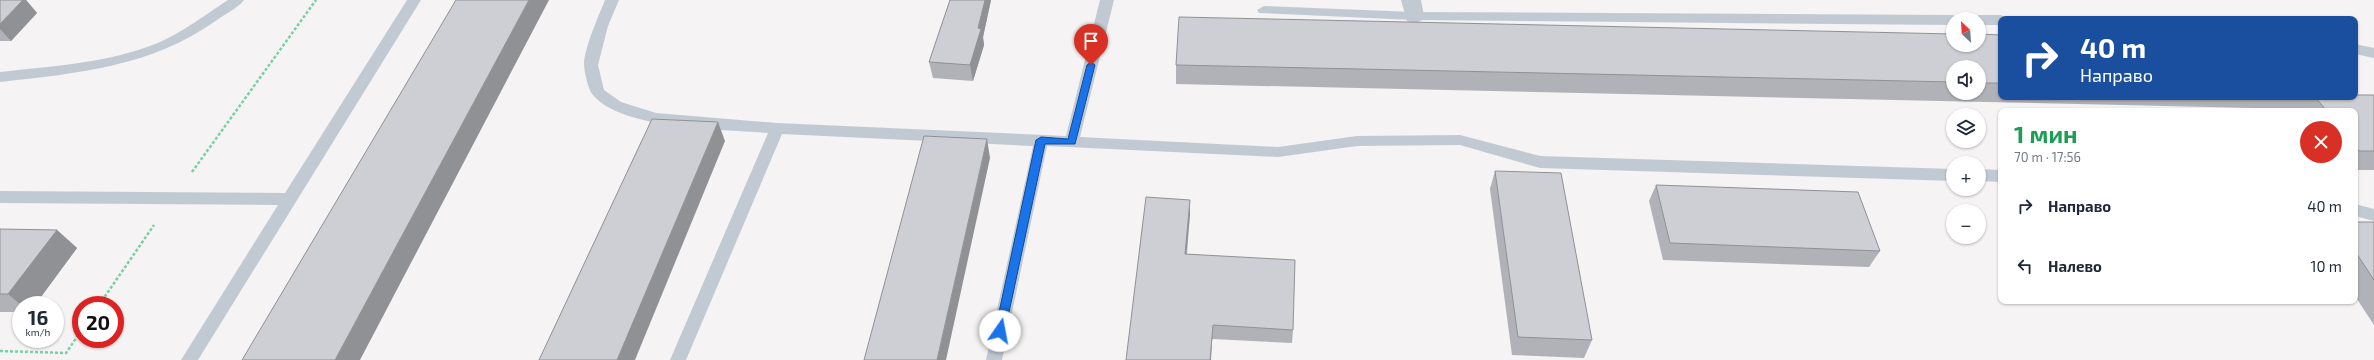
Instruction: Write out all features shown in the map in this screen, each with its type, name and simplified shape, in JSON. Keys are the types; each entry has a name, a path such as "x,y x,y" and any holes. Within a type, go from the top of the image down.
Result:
{"lane":[{"path":"0,77 51,71 131,57 183,36 237,0"},
{"path":"189,360 288,199 414,0"},
{"path":"612,0 601,26 591,65 598,92 616,106 656,118 777,128 1278,152 1357,141 1460,140 1540,162 1946,175"},
{"path":"1072,142 1107,0"},
{"path":"1264,10 1413,8 1946,20"},
{"path":"1986,20 1998,20"},
{"path":"2358,50 2374,53"},
{"path":"678,360 777,128"},
{"path":"994,360 1041,140"},
{"path":"1986,175 1998,176"},
{"path":"0,197 288,199"},
{"path":"2358,211 2374,215"}],"path":[{"path":"105,296 173,198 316,0"},
{"path":"0,351 66,353 72,344"}],"building":[{"path":"0,0 23,0 0,24"},
{"path":"456,0 529,0 335,360 242,360"},
{"path":"950,0 985,0 978,28 981,29 970,65 929,62"},
{"path":"1179,17 1946,34 1946,52 1986,52 1986,34 1998,35 1998,83 1986,83 1986,60 1946,60 1946,82 1176,65"},
{"path":"2358,95 2374,95 2374,151 2358,150 2358,108 2324,108 2318,100 2358,100"},
{"path":"652,119 718,122 617,360 539,360"},
{"path":"924,136 987,139 937,360 864,360"},
{"path":"1495,171 1561,173 1592,340 1518,337"},
{"path":"1656,185 1858,192 1880,251 1670,243"},
{"path":"1146,197 1190,200 1185,254 1295,260 1293,330 1213,325 1210,360 1126,360"},
{"path":"2358,222 2374,222 2374,280 2358,256"},
{"path":"0,229 57,230 8,294 0,294"}],"route":[{"path":"1000,331 1041,140 1072,142 1091,65"}]}
